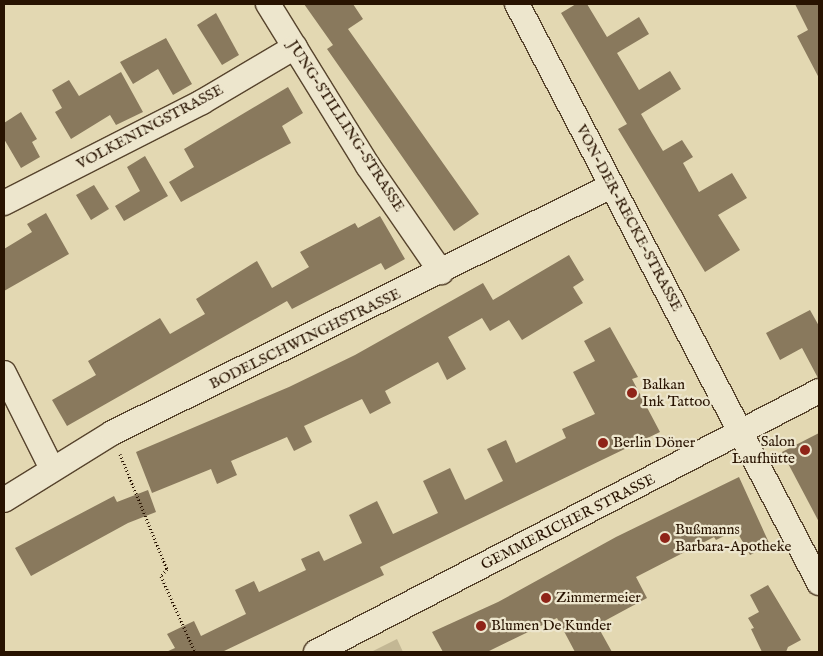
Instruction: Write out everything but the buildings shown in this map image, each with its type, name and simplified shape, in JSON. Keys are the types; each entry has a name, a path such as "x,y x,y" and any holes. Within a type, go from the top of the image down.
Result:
{"street":[{"name":"JUNG-STILLING-STRASSE","path":"268,4 368,166 441,272"},
{"name":"VON-DER-RECKE-STRASSE","path":"517,4 742,432 819,583"},
{"name":"VOLKENINGSTRASSE","path":"4,203 202,102 295,47"},
{"name":"BODELSCHWINGHSTRASSE","path":"4,500 112,433 441,272 611,186"},
{"path":"4,373 52,469"},
{"name":"GEMMERICHER STRASSE","path":"316,652 819,391"}],"path":[{"path":"112,433 167,569 161,576 195,652"}],"shaded area":[{"path":"397,639 403,652 371,652"}],"place":[{"name":"Balkan Ink Tattoo","path":"632,393"},
{"name":"Berlin Döner","path":"603,443"},
{"name":"Salon Laufhütte","path":"805,450"},
{"name":"Bußmanns Barbara-Apotheke","path":"665,538"},
{"name":"Zimmermeier","path":"546,598"},
{"name":"Blumen De Kunder","path":"481,626"}]}
